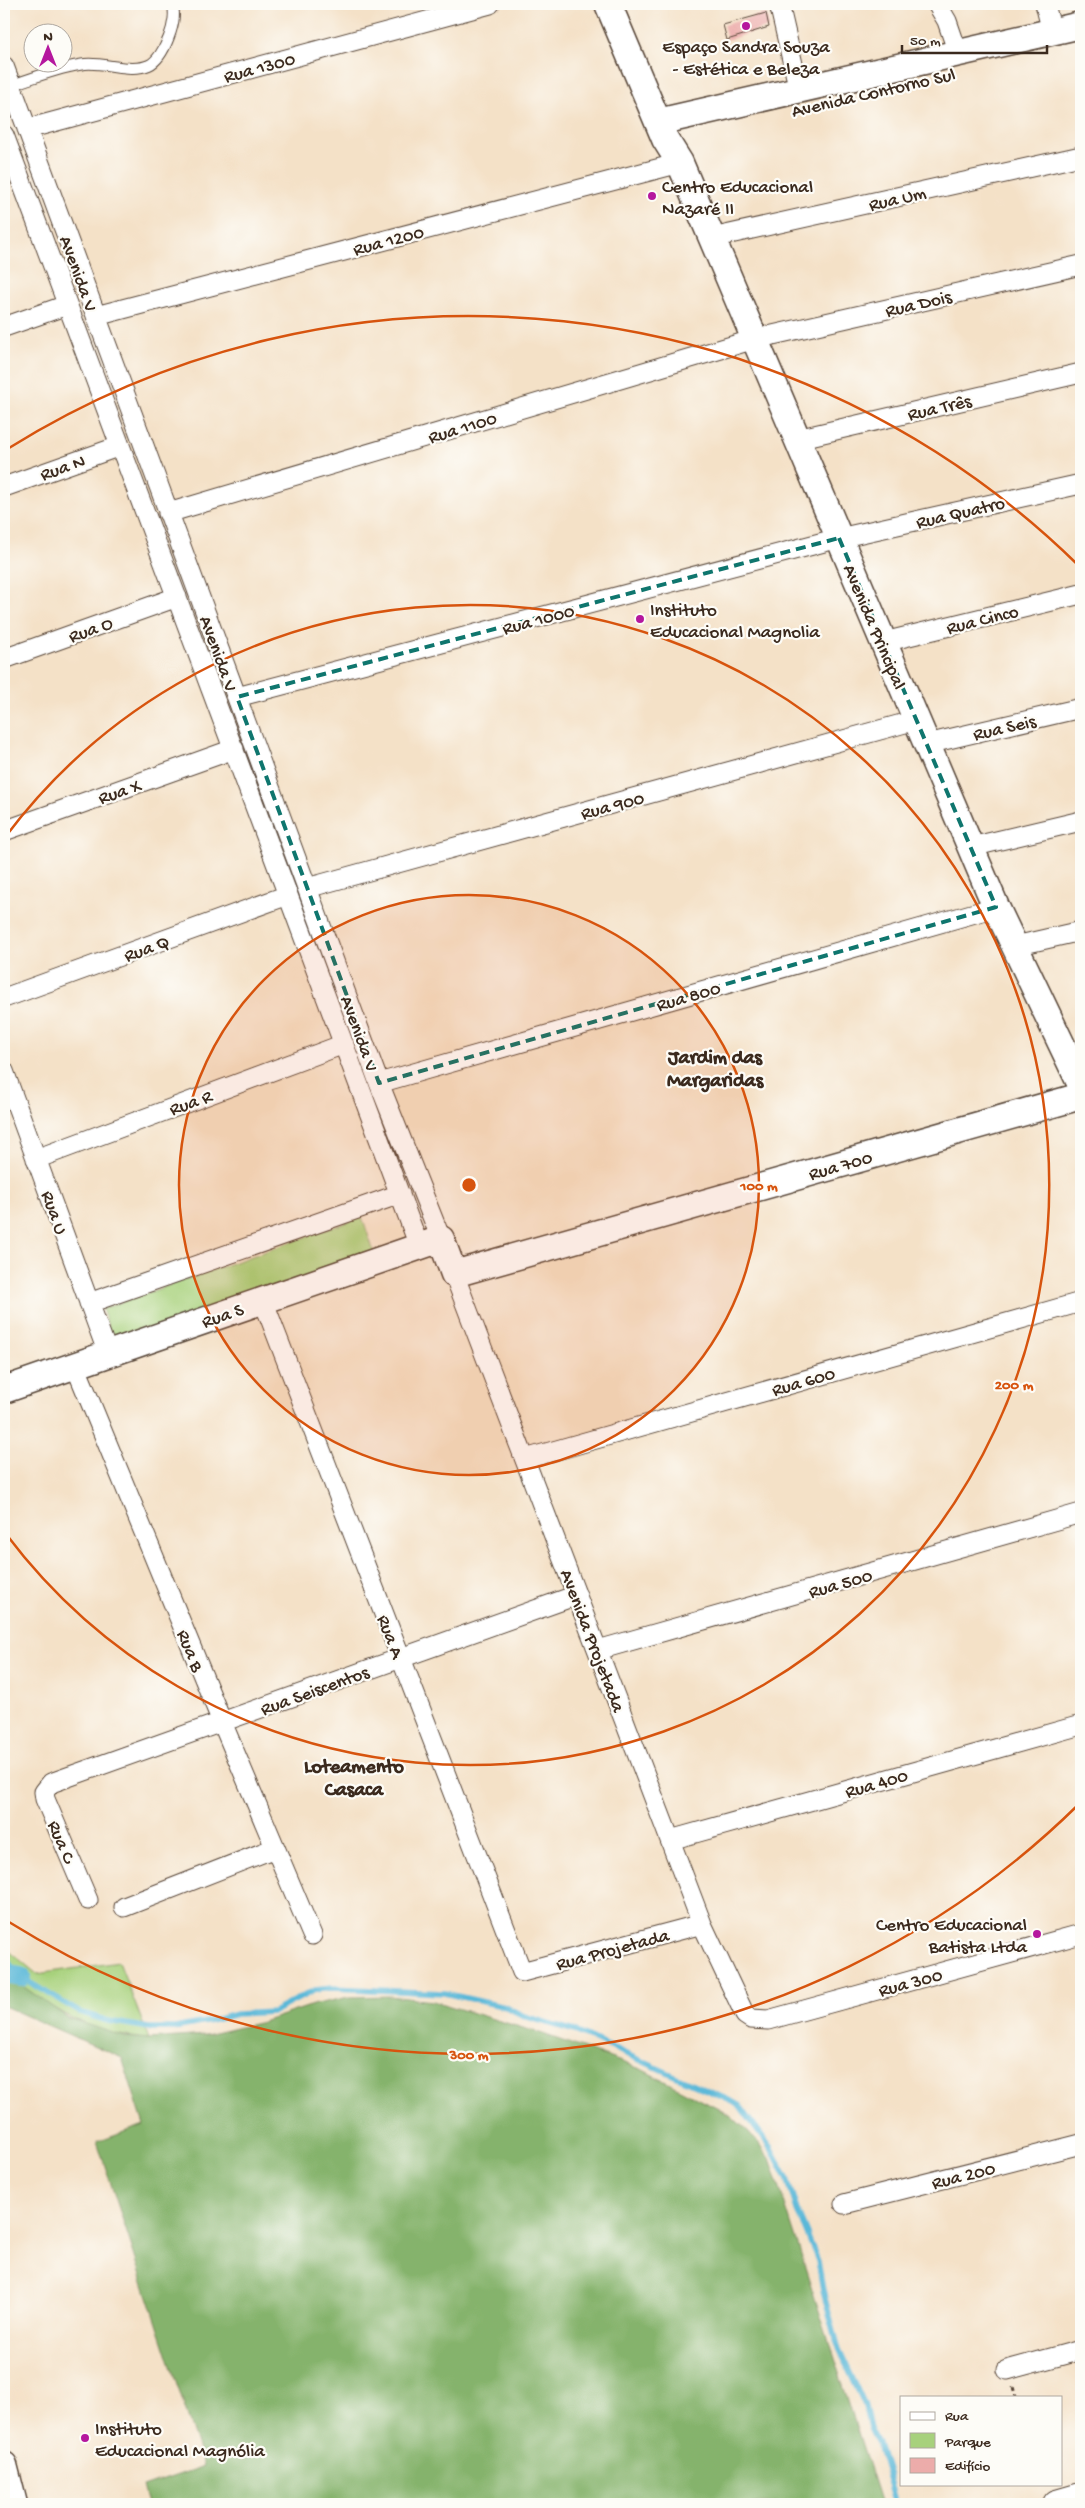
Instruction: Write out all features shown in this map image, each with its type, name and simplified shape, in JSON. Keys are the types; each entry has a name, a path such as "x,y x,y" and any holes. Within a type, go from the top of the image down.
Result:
{"main road":[{"name":"Avenida Principal","path":"615,5 680,163 996,907 1015,946 1073,1048 1081,1085"},
{"name":"Avenida Contorno Sul","path":"667,129 799,90 1081,25"},
{"name":"Avenida Contorno Sul","path":"667,129 1081,44"},
{"name":"Rua 700","path":"454,1274 1081,1096"},
{"name":"Avenida Projetada","path":"430,1243 454,1274"},
{"name":"Rua S","path":"4,1390 430,1243"},
{"path":"5,2473 14,2504"},
{"path":"1057,2504 1081,2497"}],"street":[{"name":"Rua 1300","path":"27,129 490,4"},
{"path":"779,4 799,90"},
{"path":"937,4 947,21 958,53"},
{"path":"1045,4 1052,32"},
{"name":"Avenida V","path":"4,66 379,1083 430,1243"},
{"name":"Avenida V","path":"5,145 67,305 400,1194 430,1243"},
{"name":"Rua Um","path":"712,238 1081,156"},
{"name":"Rua 1200","path":"96,316 680,163"},
{"name":"Rua Dois","path":"755,339 1081,264"},
{"path":"4,327 67,305"},
{"name":"Rua 1100","path":"168,513 755,339"},
{"name":"Rua Três","path":"797,439 1081,373"},
{"name":"Rua N","path":"4,487 120,446"},
{"name":"Rua Quatro","path":"839,538 1081,484"},
{"name":"Rua 1000","path":"237,698 839,538"},
{"name":"Rua Cinco","path":"884,642 1081,594"},
{"name":"Rua O","path":"4,659 176,597"},
{"name":"Rua Seis","path":"927,744 1081,708"},
{"name":"Rua 900","path":"307,888 916,720"},
{"name":"Rua X","path":"4,831 234,749"},
{"path":"971,848 1081,821"},
{"name":"Rua Q","path":"4,998 288,895"},
{"name":"Rua 800","path":"379,1083 996,907"},
{"path":"1015,946 1081,931"},
{"name":"Rua R","path":"36,1159 344,1044"},
{"name":"Rua U","path":"4,1071 108,1354"},
{"path":"89,1303 400,1194"},
{"name":"Avenida Projetada","path":"454,1274 702,1924 745,2015 751,2019 768,2020"},
{"name":"Rua A","path":"263,1300 522,1972"},
{"name":"Rua 600","path":"525,1458 1081,1302"},
{"name":"Rua B","path":"75,1365 312,1935"},
{"name":"Rua 500","path":"598,1650 1081,1513"},
{"name":"Rua Seiscentos","path":"51,1783 577,1595"},
{"name":"Rua 400","path":"670,1840 1081,1725"},
{"name":"Rua C","path":"51,1783 44,1792 45,1798 88,1900"},
{"path":"124,1906 275,1848"},
{"name":"Rua Projetada","path":"522,1972 702,1924"},
{"name":"Rua 300","path":"768,2020 1081,1934"},
{"name":"Rua 200","path":"844,2204 1081,2144"},
{"path":"1007,2370 1081,2350"}],"lane":[{"path":"10,84 77,65 100,64 134,68 150,64 156,60 175,22 172,4"}],"highlighted area":[{"path":"839,538 996,907 379,1083 237,697"}],"green space":[{"path":"362,1217 375,1255 114,1344 102,1309"},
{"path":"4,1943 8,1950 37,1974 119,1962 149,2039 108,2032 89,2026 37,1998 4,1973"},
{"path":"4,1973 68,2018 125,2037 149,2039 206,2035 262,2022 316,2004 349,1997 390,1996 433,2001 543,2034 641,2069 730,2115 749,2132 770,2158 881,2504 148,2504 143,2487 204,2466 97,2142 144,2125 122,2058 4,2006"}],"building":[{"name":"Espaço Sandra Souza - Estética e Beleza","path":"766,13 769,27 727,40 723,25"}],"waterway":[{"path":"4,1957 21,1977 79,2012 108,2021 149,2028 175,2028 236,2014 273,2012 315,1990 332,1988 444,1993 506,2007 524,2016 575,2031 740,2106 771,2148 787,2178 797,2210 818,2261 823,2290 838,2347 864,2403 870,2428 878,2444 896,2504"},
{"path":"4,1974 21,1977"}],"place":[{"name":"Espaço Sandra Souza - Estética e Beleza","path":"746,26"},
{"name":"Centro Educacional Nazaré II","path":"652,196"},
{"name":"Instituto Educacional Magnolia","path":"640,619"},
{"name":"Centro Educacional Batista Ltda","path":"1037,1934"},
{"name":"Instituto Educacional Magnólia","path":"85,2438"}],"district":[{"name":"Jardim das Margaridas","path":"715,1068"},
{"name":"Loteamento Casaca","path":"354,1776"}]}
